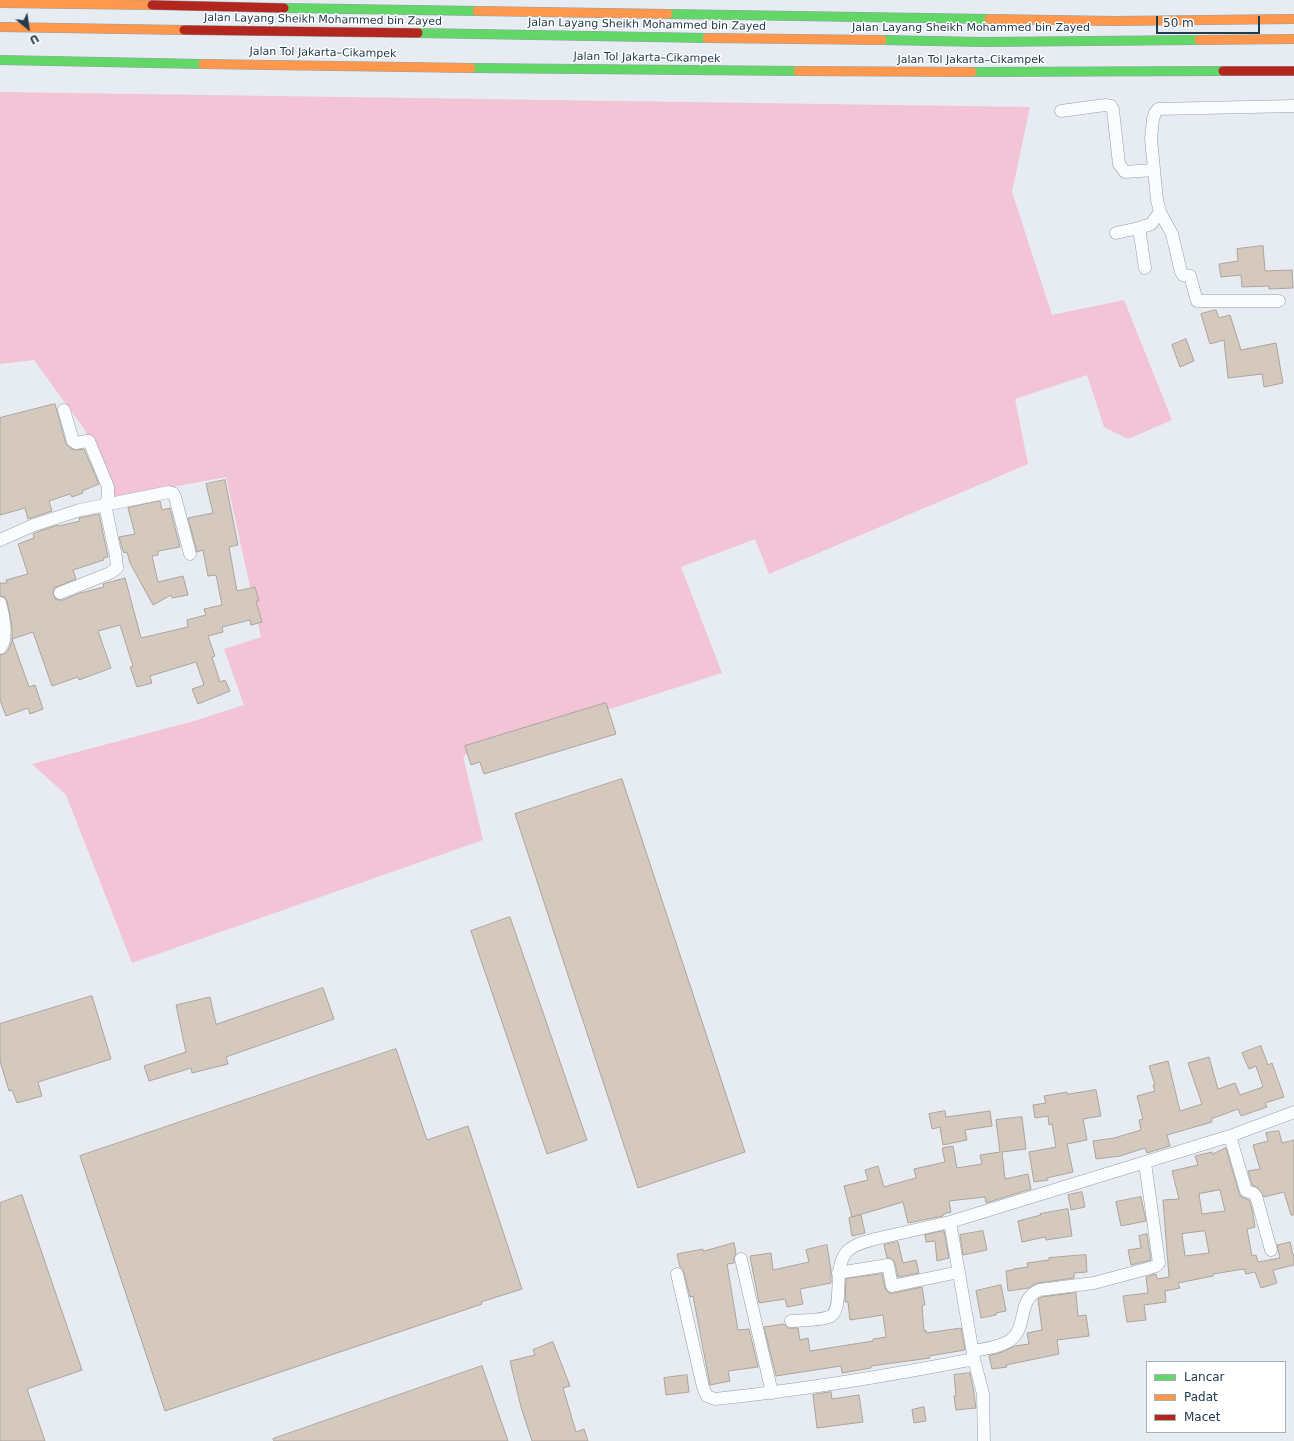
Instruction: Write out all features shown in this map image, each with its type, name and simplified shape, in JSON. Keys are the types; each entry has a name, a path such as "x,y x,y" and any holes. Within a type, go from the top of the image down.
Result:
{"highway":[{"path":"0,3 1115,21 1294,19"},
{"name":"Jalan Layang Sheikh Mohammed bin Zayed","path":"0,27 983,42 1294,39"},
{"name":"Jalan Tol Jakarta–Cikampek","path":"0,60 658,71 1094,73 1294,71"}],"street":[{"path":"1061,111 1105,105 1111,106 1113,110 1119,164 1125,172 1154,170"},
{"path":"1279,301 1197,301 1190,276 1183,275 1181,272 1172,234 1160,212 1157,200 1151,139 1153,119 1158,109 1294,106"},
{"path":"1116,233 1151,224 1160,212"},
{"path":"1139,228 1145,268"},
{"path":"60,593 110,573 117,568 105,505 108,497 108,487 90,443 87,441 76,443 72,441 64,410"},
{"path":"0,540 34,525 80,510 169,492 175,497 190,554"},
{"path":"0,603 3,612 4,642 0,648"},
{"path":"791,1321 823,1318 830,1316 835,1311 837,1306 838,1273 840,1263 845,1254 852,1248 875,1239 950,1222 1145,1163 1230,1136 1294,1112"},
{"path":"1230,1136 1246,1191 1253,1193 1256,1196 1271,1250"},
{"path":"677,1274 703,1387 707,1396 715,1399 772,1393 877,1378 974,1355 1004,1344 1017,1334 1028,1297 1033,1292 1094,1283 1156,1266 1159,1263 1145,1163"},
{"path":"950,1222 974,1355 983,1394 984,1441"},
{"path":"741,1259 772,1393"},
{"path":"838,1273 888,1265 892,1286 959,1272"}],"shaded area":[{"path":"0,92 1030,107 1012,192 1052,315 1124,300 1172,420 1128,439 1104,427 1087,375 1015,399 1028,464 769,574 755,539 681,567 722,673 463,756 483,840 132,963 66,795 32,764 194,721 244,705 224,649 261,637 226,477 114,498 85,430 34,360 0,364"}],"building":[{"path":"1263,246 1265,271 1292,270 1293,288 1269,289 1269,286 1242,287 1241,275 1221,277 1219,264 1238,261 1237,249"},
{"path":"1216,310 1219,318 1230,315 1241,350 1276,343 1283,383 1264,387 1262,374 1228,378 1224,340 1210,344 1201,314"},
{"path":"1186,339 1194,361 1180,367 1172,345"},
{"path":"55,404 66,444 72,449 84,449 99,484 72,497 70,494 49,501 52,511 28,519 25,508 0,515 0,418"},
{"path":"225,480 238,545 229,547 237,591 255,587 259,601 256,601 262,622 251,625 250,620 222,627 223,632 208,636 215,656 212,657 220,682 225,680 230,691 198,704 192,689 204,685 196,662 150,676 152,683 137,687 130,667 133,666 120,625 98,631 111,668 79,680 78,677 52,686 33,632 12,639 12,626 7,601 5,597 0,596 0,583 7,583 6,580 28,574 18,544 34,538 33,534 37,532 58,525 80,521 79,518 99,514 108,557 103,558 104,560 73,570 76,579 54,588 53,592 55,599 63,600 80,593 104,587 103,584 125,578 141,638 188,627 187,620 206,615 204,609 222,605 216,575 208,576 203,550 197,552 188,518 213,513 206,484"},
{"path":"160,501 162,510 170,508 180,547 158,551 158,555 152,556 158,582 183,576 188,595 172,598 171,595 153,605 130,563 127,552 124,553 119,537 135,534 128,508"},
{"path":"12,639 29,687 35,685 43,709 30,714 28,708 6,716 0,700 0,655 6,653 10,647"},
{"path":"606,703 616,734 484,774 480,762 471,765 465,746"},
{"path":"622,779 745,1152 638,1188 515,814"},
{"path":"510,917 587,1140 547,1154 471,931"},
{"path":"323,988 334,1019 226,1057 228,1064 192,1073 191,1068 149,1081 144,1066 186,1052 176,1005 210,997 216,1024"},
{"path":"92,996 111,1059 38,1082 42,1096 17,1103 12,1090 9,1091 0,1061 0,1024"},
{"path":"1261,1046 1268,1065 1272,1063 1284,1097 1265,1103 1267,1107 1241,1116 1238,1109 1211,1119 1212,1122 1167,1135 1170,1146 1147,1153 1145,1148 1120,1156 1096,1159 1093,1141 1114,1138 1141,1130 1139,1120 1143,1119 1137,1096 1155,1091 1153,1085 1155,1085 1149,1066 1168,1061 1180,1111 1202,1104 1188,1063 1209,1057 1218,1089 1235,1083 1240,1095 1263,1087 1256,1066 1249,1069 1242,1053"},
{"path":"396,1049 427,1140 468,1126 522,1289 481,1302 482,1304 165,1411 80,1156"},
{"path":"1096,1090 1101,1116 1083,1119 1087,1140 1067,1144 1073,1172 1047,1178 1048,1180 1034,1182 1029,1152 1056,1147 1052,1124 1049,1125 1048,1116 1035,1118 1033,1105 1046,1103 1044,1096 1067,1092 1067,1094"},
{"path":"945,1111 946,1117 990,1111 992,1126 965,1130 967,1140 943,1145 940,1127 932,1129 929,1114"},
{"path":"1022,1117 1026,1149 1002,1152 1005,1179 1028,1174 1031,1189 986,1203 985,1197 949,1201 951,1212 943,1214 943,1216 908,1223 903,1202 852,1217 844,1186 868,1180 865,1170 878,1166 884,1187 916,1178 914,1169 945,1162 942,1148 953,1146 957,1168 982,1164 980,1155 1000,1152 996,1120"},
{"path":"1279,1131 1282,1143 1294,1140 1294,1215 1291,1215 1284,1192 1264,1197 1258,1188 1252,1185 1248,1171 1260,1169 1253,1145 1268,1141 1266,1133"},
{"path":"1226,1148 1239,1193 1241,1197 1249,1200 1255,1227 1247,1229 1252,1256 1256,1255 1258,1262 1280,1258 1277,1245 1290,1242 1294,1255 1294,1265 1273,1270 1277,1283 1261,1288 1255,1272 1246,1274 1244,1269 1213,1274 1213,1276 1178,1283 1180,1288 1165,1291 1166,1302 1144,1305 1146,1320 1127,1322 1123,1296 1148,1293 1146,1277 1156,1274 1157,1279 1169,1277 1163,1200 1179,1199 1172,1171 1198,1165 1195,1156 1212,1152 1212,1154","holes":["1220,1190 1225,1211 1202,1214 1199,1194","1205,1231 1209,1253 1185,1256 1182,1234"]},
{"path":"1082,1192 1085,1207 1071,1210 1068,1195"},
{"path":"22,1195 82,1370 27,1389 45,1441 0,1441 0,1203"},
{"path":"1141,1197 1146,1221 1121,1226 1116,1202"},
{"path":"1068,1209 1072,1236 1046,1240 1045,1237 1022,1242 1018,1221 1041,1215 1040,1214"},
{"path":"861,1215 865,1233 852,1236 849,1218"},
{"path":"944,1231 949,1258 937,1261 935,1241 926,1242 925,1235"},
{"path":"983,1231 987,1250 963,1255 960,1235"},
{"path":"1147,1234 1151,1260 1131,1265 1128,1250 1141,1248 1139,1236"},
{"path":"898,1242 903,1263 916,1260 919,1273 898,1277 895,1263 891,1258 887,1258 884,1245"},
{"path":"734,1243 736,1253 734,1263 727,1264 738,1330 749,1329 758,1367 728,1371 730,1381 710,1385 693,1296 690,1297 683,1269 680,1267 677,1254 703,1249 703,1251"},
{"path":"827,1245 831,1270 831,1283 800,1289 803,1304 787,1307 785,1299 759,1303 750,1256 771,1253 773,1270 809,1262 806,1250"},
{"path":"1086,1255 1087,1272 1074,1273 1074,1278 1038,1283 1028,1288 1008,1291 1006,1271 1028,1267 1027,1263 1049,1260 1049,1258"},
{"path":"882,1274 885,1288 889,1293 922,1287 925,1305 922,1306 924,1331 926,1330 926,1333 961,1328 965,1350 929,1356 930,1358 871,1366 871,1368 842,1373 841,1366 776,1376 764,1327 784,1324 788,1328 798,1328 800,1340 808,1338 810,1351 873,1341 873,1339 886,1337 883,1315 850,1320 848,1302 845,1302 846,1279"},
{"path":"1001,1285 1006,1311 981,1318 976,1291"},
{"path":"1076,1293 1078,1316 1086,1315 1089,1336 1057,1340 1059,1354 1006,1365 1007,1367 992,1369 989,1356 1015,1346 1029,1344 1027,1333 1042,1330 1038,1299 1042,1297"},
{"path":"553,1342 570,1386 563,1388 576,1432 584,1429 588,1441 532,1441 521,1407 510,1361 535,1355 533,1350"},
{"path":"482,1366 508,1441 274,1441 273,1439"},
{"path":"970,1373 976,1408 956,1410 954,1375"},
{"path":"687,1375 689,1392 666,1395 664,1378"},
{"path":"831,1392 832,1399 859,1395 863,1422 817,1428 813,1395"},
{"path":"924,1407 926,1421 914,1423 912,1410"}],"traffic: fast":[{"path":"284,8 477,11"},
{"path":"668,14 989,19"},
{"path":"418,33 707,38"},
{"path":"882,40 983,42 1199,40"},
{"path":"0,60 203,64"},
{"path":"471,68 798,71"},
{"path":"972,72 1223,71"}],"traffic: slow":[{"path":"0,3 152,5"},
{"path":"477,11 668,14"},
{"path":"989,19 1115,21 1294,19"},
{"path":"0,27 184,30"},
{"path":"707,38 882,40"},
{"path":"1199,40 1294,39"},
{"path":"203,64 471,68"},
{"path":"798,71 972,72"}],"traffic: jam":[{"path":"152,5 284,8"},
{"path":"184,30 418,33"},
{"path":"1223,71 1294,71"}]}
